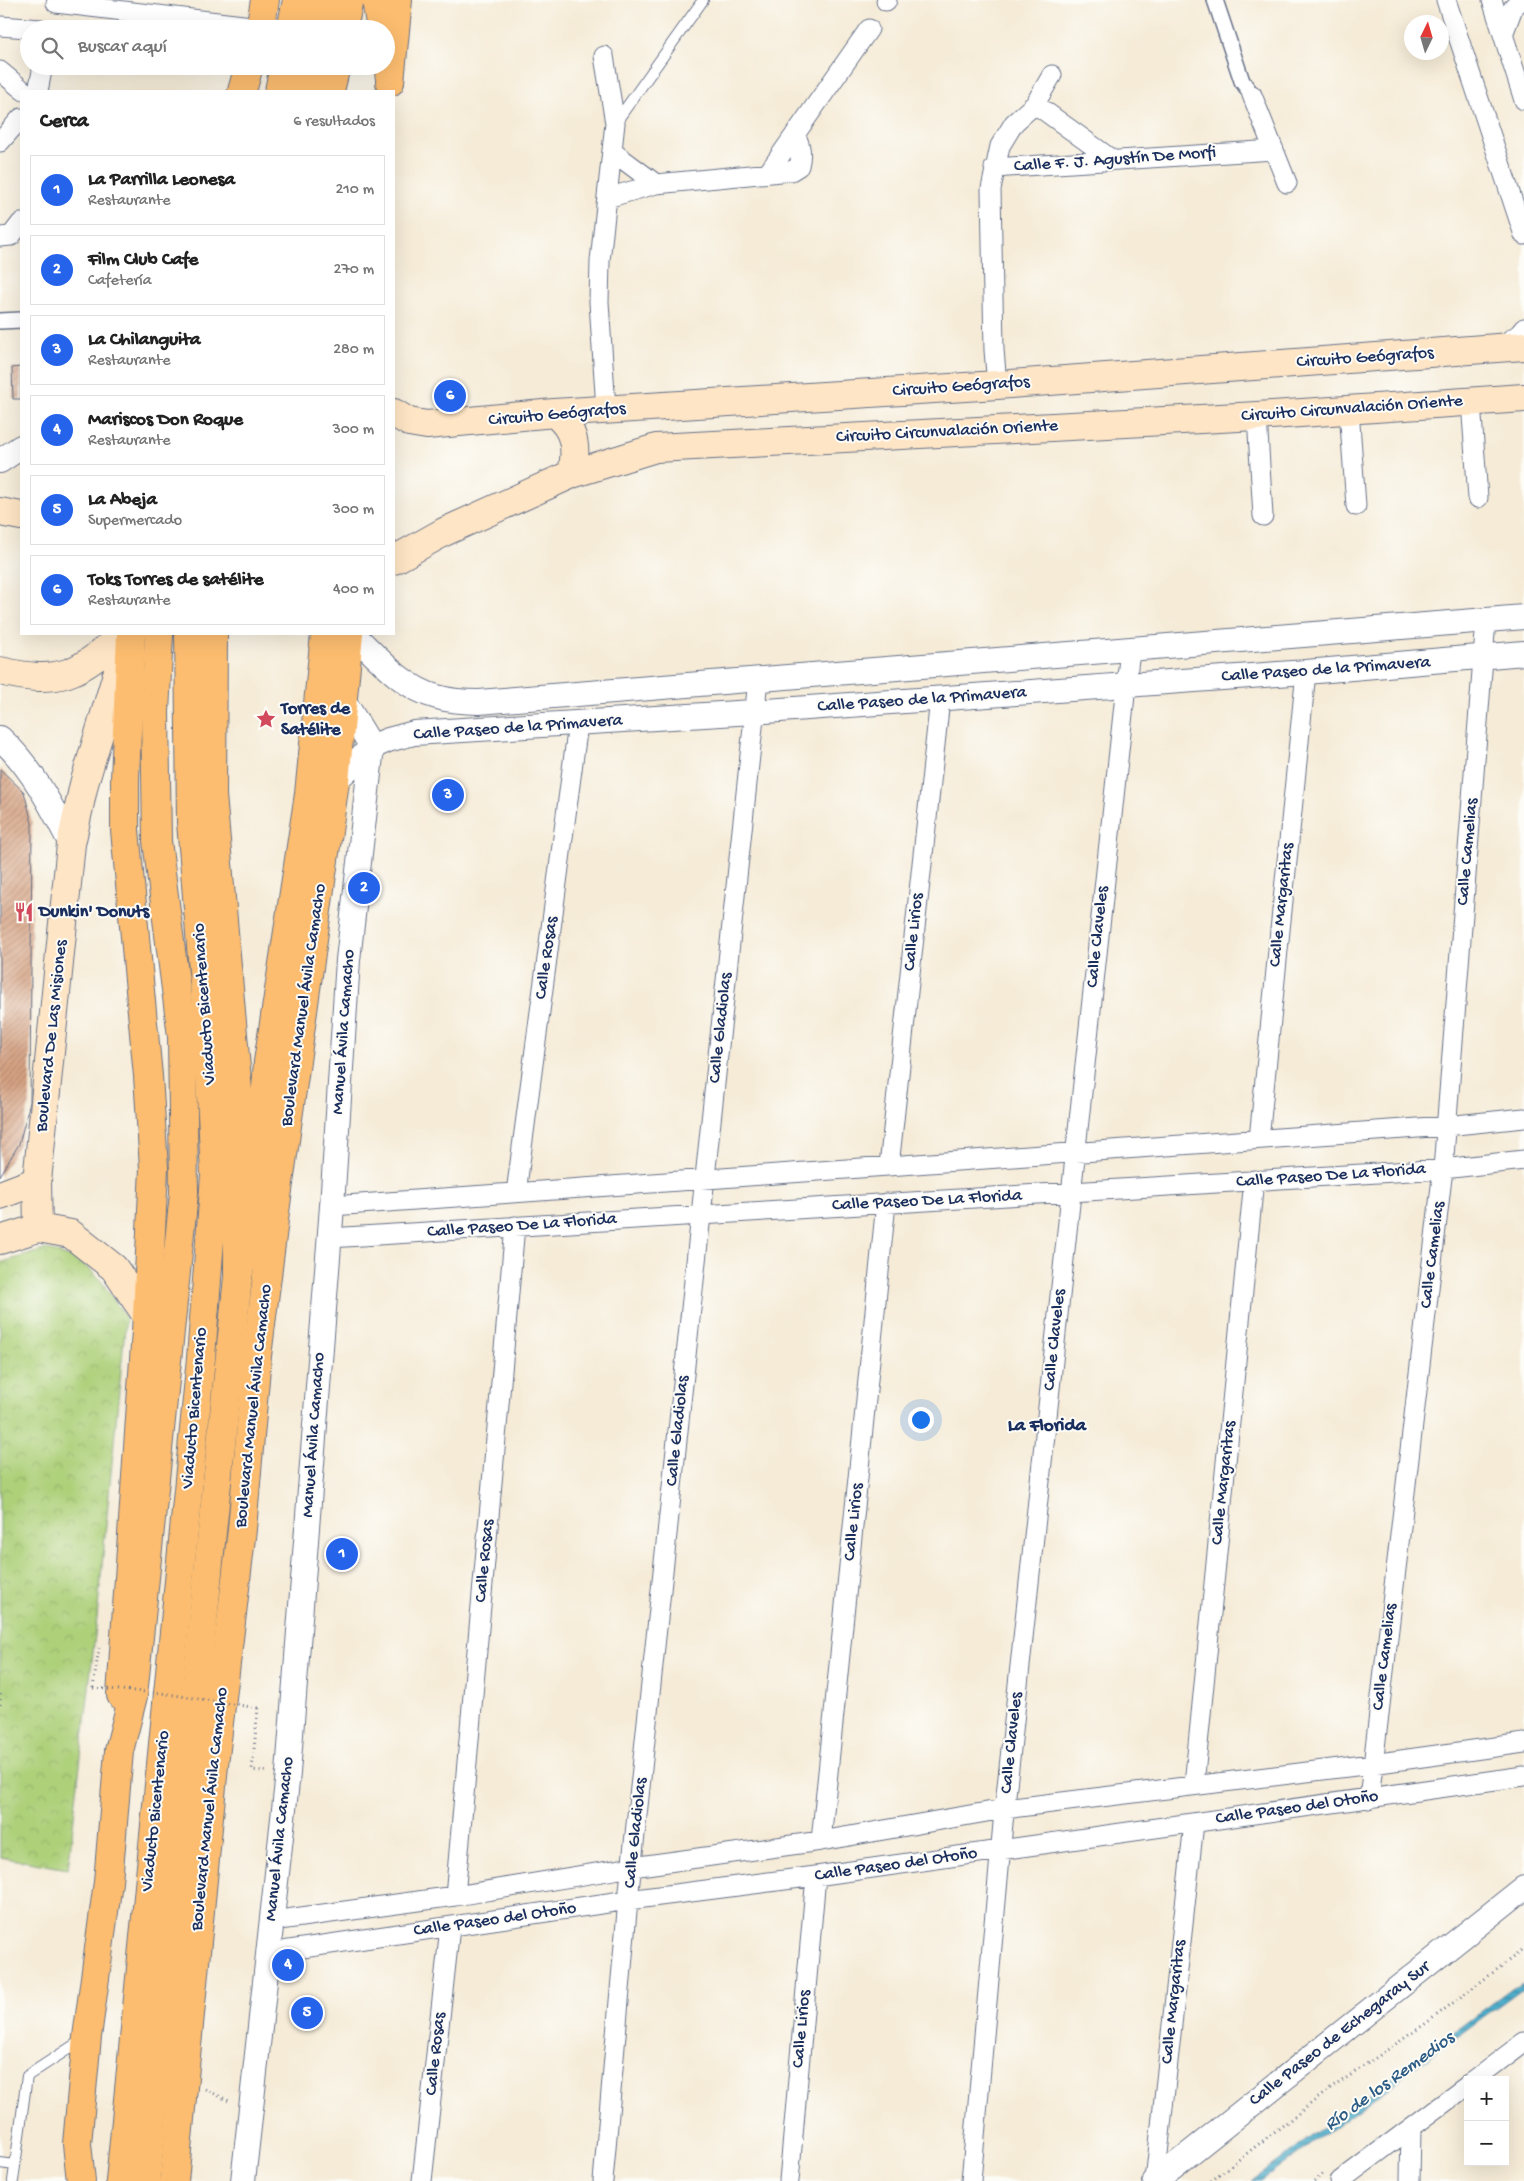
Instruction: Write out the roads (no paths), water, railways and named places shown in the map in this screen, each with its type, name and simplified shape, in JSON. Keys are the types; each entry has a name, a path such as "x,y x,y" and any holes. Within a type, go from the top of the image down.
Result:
{"main road":[{"path":"261,20 265,0"},
{"path":"293,20 297,0"},
{"path":"320,20 325,0"},
{"path":"345,20 349,0"},
{"path":"376,0 379,20"},
{"path":"395,25 398,0"},
{"path":"242,90 246,75"},
{"path":"279,90 282,75"},
{"path":"303,90 307,75"},
{"path":"330,90 334,75"},
{"name":"Circuito Geógrafos","path":"395,414 409,422 427,425 554,412 649,408 997,385 1511,347"},
{"name":"Circuito Circunvalación Oriente","path":"395,559 444,532 572,474 656,448 1257,416 1524,398"},
{"path":"649,408 645,429 647,436 656,448"},
{"path":"554,412 566,423 573,436 575,453 572,474"},
{"path":"0,512 20,516"},
{"path":"0,671 26,677 55,676 77,670 95,660 121,635"},
{"path":"68,2181 77,2144 87,2037 108,1882 119,1751 126,1605 147,1316 154,1168 148,1067 125,830 130,635"},
{"name":"Boulevard De Las Misiones","path":"38,1228 37,1181 71,844 84,784 130,635"},
{"path":"119,1751 133,1696 184,1193 182,1036 157,841 155,712 159,635"},
{"name":"Viaducto Bicentenario","path":"120,2181 201,1358 214,1175 208,1033 191,822 189,635"},
{"name":"Boulevard Manuel Ávila Camacho","path":"146,2181 238,1277 238,1090 212,795 213,635"},
{"path":"238,1277 259,1178 268,1062 309,794 325,635"},
{"name":"Boulevard Manuel Ávila Camacho","path":"174,2181 214,1765 242,1529 257,1356 275,1212 335,781 349,635"},
{"path":"0,1195 37,1181"},
{"path":"0,1240 38,1228 71,1234 114,1268 147,1316"},
{"path":"77,2144 81,2181"}],"street":[{"path":"1215,0 1242,81 1252,95 1287,182"},
{"path":"1446,0 1524,235"},
{"path":"1492,0 1504,32 1524,100"},
{"path":"1504,32 1513,8 1520,0"},
{"path":"52,20 56,1 200,20"},
{"path":"0,26 20,27"},
{"path":"768,173 869,29"},
{"path":"604,56 616,123 600,261 599,302 606,409"},
{"path":"0,72 23,90"},
{"path":"38,90 41,75"},
{"path":"994,168 1000,146 1014,123 1035,104 1052,75"},
{"path":"1035,104 1111,159"},
{"path":"0,142 20,119"},
{"path":"607,198 656,184 791,171 799,166 801,155 800,144 795,134"},
{"name":"Calle F. J. Agustín De Morfi","path":"997,385 994,350 991,189 994,168 1274,150"},
{"path":"613,152 656,184"},
{"path":"0,237 11,236 20,224"},
{"path":"0,321 20,320"},
{"name":"Circuito Geógrafos","path":"1511,347 1524,328"},
{"path":"1471,402 1478,498"},
{"path":"1349,410 1356,506"},
{"path":"1257,416 1263,516"},
{"path":"0,448 20,447"},
{"path":"0,461 20,448"},
{"path":"0,498 20,515"},
{"name":"Calle Paseo de la Primavera","path":"354,635 386,666 409,683 435,697 457,702 479,702 1524,617"},
{"name":"Calle Camelias","path":"1369,1799 1443,1169 1486,620"},
{"name":"Calle Claveles","path":"971,2181 1004,1809 1130,649"},
{"name":"Calle Paseo de la Primavera","path":"335,781 372,747 414,732 578,724 940,699 1306,672 1524,653"},
{"name":"Calle Margaritas","path":"1259,1139 1306,672"},
{"name":"Calle Gladiolas","path":"603,2181 628,1900 753,712 758,680"},
{"path":"342,698 372,747"},
{"name":"Calle Lirios","path":"889,1166 940,699"},
{"name":"Calle Rosas","path":"516,1193 578,724"},
{"path":"0,738 10,747 44,793 71,844"},
{"name":"Manuel Ávila Camacho","path":"243,2181 288,1774 332,1206 348,960 372,747"},
{"name":"Calle Paseo De La Florida","path":"332,1206 1446,1126 1524,1118"},
{"name":"Calle Paseo De La Florida","path":"329,1238 1443,1169 1524,1160"},
{"name":"Calle Margaritas","path":"1194,1785 1254,1180"},
{"name":"Calle Lirios","path":"821,1841 886,1203"},
{"name":"Calle Rosas","path":"455,1896 515,1226"},
{"name":"Calle Paseo del Otoño","path":"272,1921 455,1896 632,1867 821,1841 1004,1809 1372,1764 1524,1743"},
{"name":"Calle Paseo del Otoño","path":"269,1953 628,1900 816,1876 1524,1776"},
{"name":"Calle Margaritas","path":"1155,2181 1194,1822"},
{"name":"Calle Lirios","path":"789,2181 816,1876"},
{"name":"Calle Paseo de Echegaray Sur","path":"1155,2181 1524,1888"},
{"name":"Calle Rosas","path":"422,2181 450,1927"},
{"path":"1479,2076 1524,2042"},
{"path":"1340,2181 1464,2087"},
{"path":"1410,2181 1411,2128"}],"lane":[{"path":"616,123 703,0"},
{"path":"13,2181 27,2076 87,2037"},
{"path":"0,2163 15,2165"}],"water":[{"name":"Río de los Remedios","path":"1524,1980 1524,1987 1261,2181 1251,2181"}],"place":[{"name":"Toks Torres de satélite","path":"450,396"},
{"name":"Torres de Satélite","path":"266,719"},
{"name":"La Chilanguita","path":"448,795"},
{"name":"Film Club Cafe","path":"364,888"},
{"name":"Dunkin' Donuts","path":"24,912"},
{"name":"La Parrilla Leonesa","path":"342,1554"},
{"name":"Mariscos Don Roque","path":"288,1965"},
{"name":"La Abeja","path":"307,2013"}],"district":[{"name":"La Florida","path":"1047,1426"}]}
